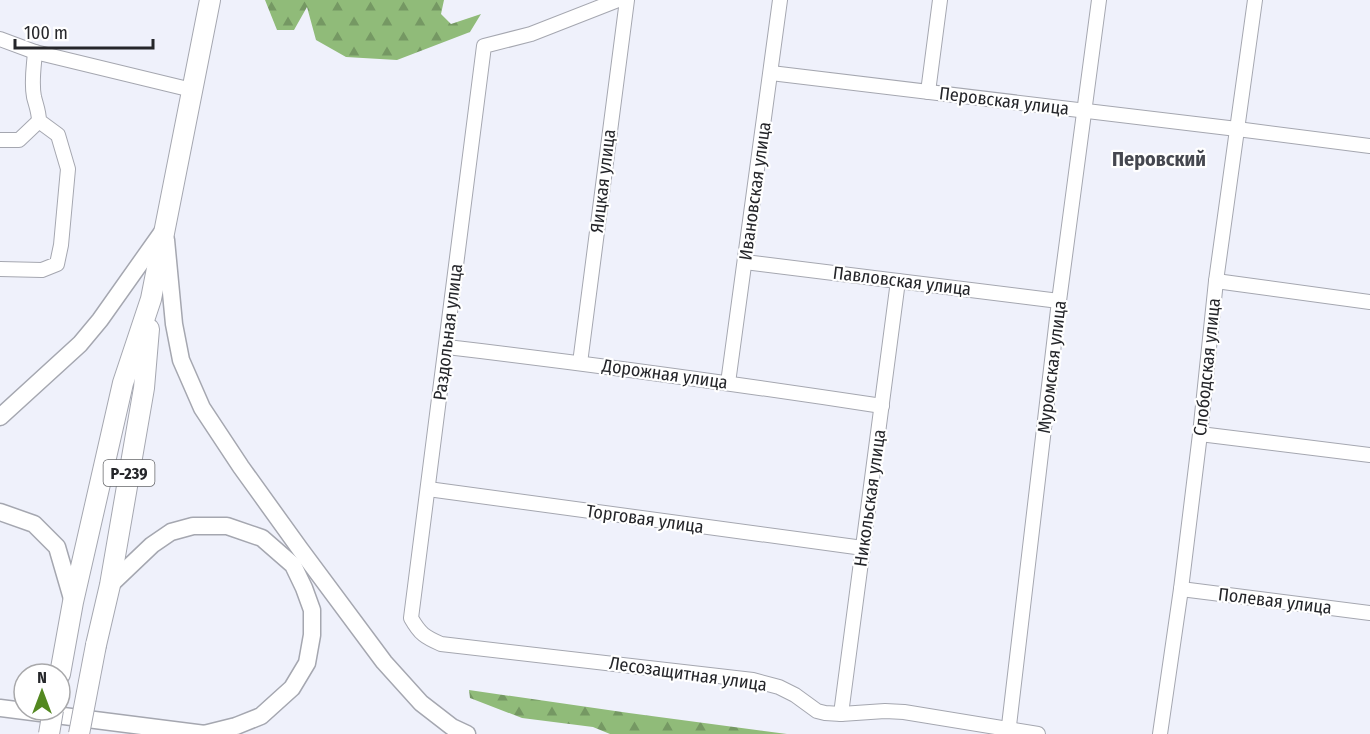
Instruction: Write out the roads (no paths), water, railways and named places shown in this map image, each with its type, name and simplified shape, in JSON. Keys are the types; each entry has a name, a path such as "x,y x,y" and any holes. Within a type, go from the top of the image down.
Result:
{"highway":[{"name":"Р-239","path":"79,734 110,585 144,388 151,299 210,0"},
{"name":"Р-239","path":"62,662 73,602 123,383 151,299"}],"main road":[{"path":"0,417 80,344 100,320 165,228"},
{"path":"165,228 174,324 182,360 202,408 241,467 384,662 421,703 452,727 467,734"},
{"path":"0,512 34,524 57,547 73,602"},
{"path":"0,708 205,734 236,726 261,716 292,688 307,663 312,635 312,610 293,566 262,538 227,526 193,526 171,532 152,545 110,585"}],"street":[{"name":"Раздольная улица","path":"411,618 484,46 531,34 618,0"},
{"name":"Яицкая улица","path":"580,363 627,0"},
{"name":"Ивановская улица","path":"728,383 780,0"},
{"path":"928,92 940,0"},
{"name":"Муромская улица","path":"1008,732 1059,301 1099,0"},
{"name":"Слободская улица","path":"1160,734 1181,590 1216,281 1255,0"},
{"path":"0,39 35,52 192,90"},
{"path":"0,140 19,140 39,121 39,109 34,96 35,52"},
{"name":"Перовская улица","path":"771,74 1370,146"},
{"path":"0,269 42,270 57,264 68,169 58,135 39,121"},
{"name":"Павловская улица","path":"745,262 1059,301"},
{"name":"Никольская улица","path":"841,714 898,281"},
{"path":"1216,281 1370,302"},
{"name":"Дорожная улица","path":"447,347 728,383 882,406"},
{"path":"1200,434 1370,455"},
{"name":"Торговая улица","path":"428,489 863,548"},
{"name":"Полевая улица","path":"1181,590 1370,613"},
{"name":"Лесозащитная улица","path":"411,618 426,638 441,644 753,680 779,687 817,711 825,713 904,712 1008,732 1038,734"}],"district":[{"name":"Перовский","path":"1159,159"}]}
